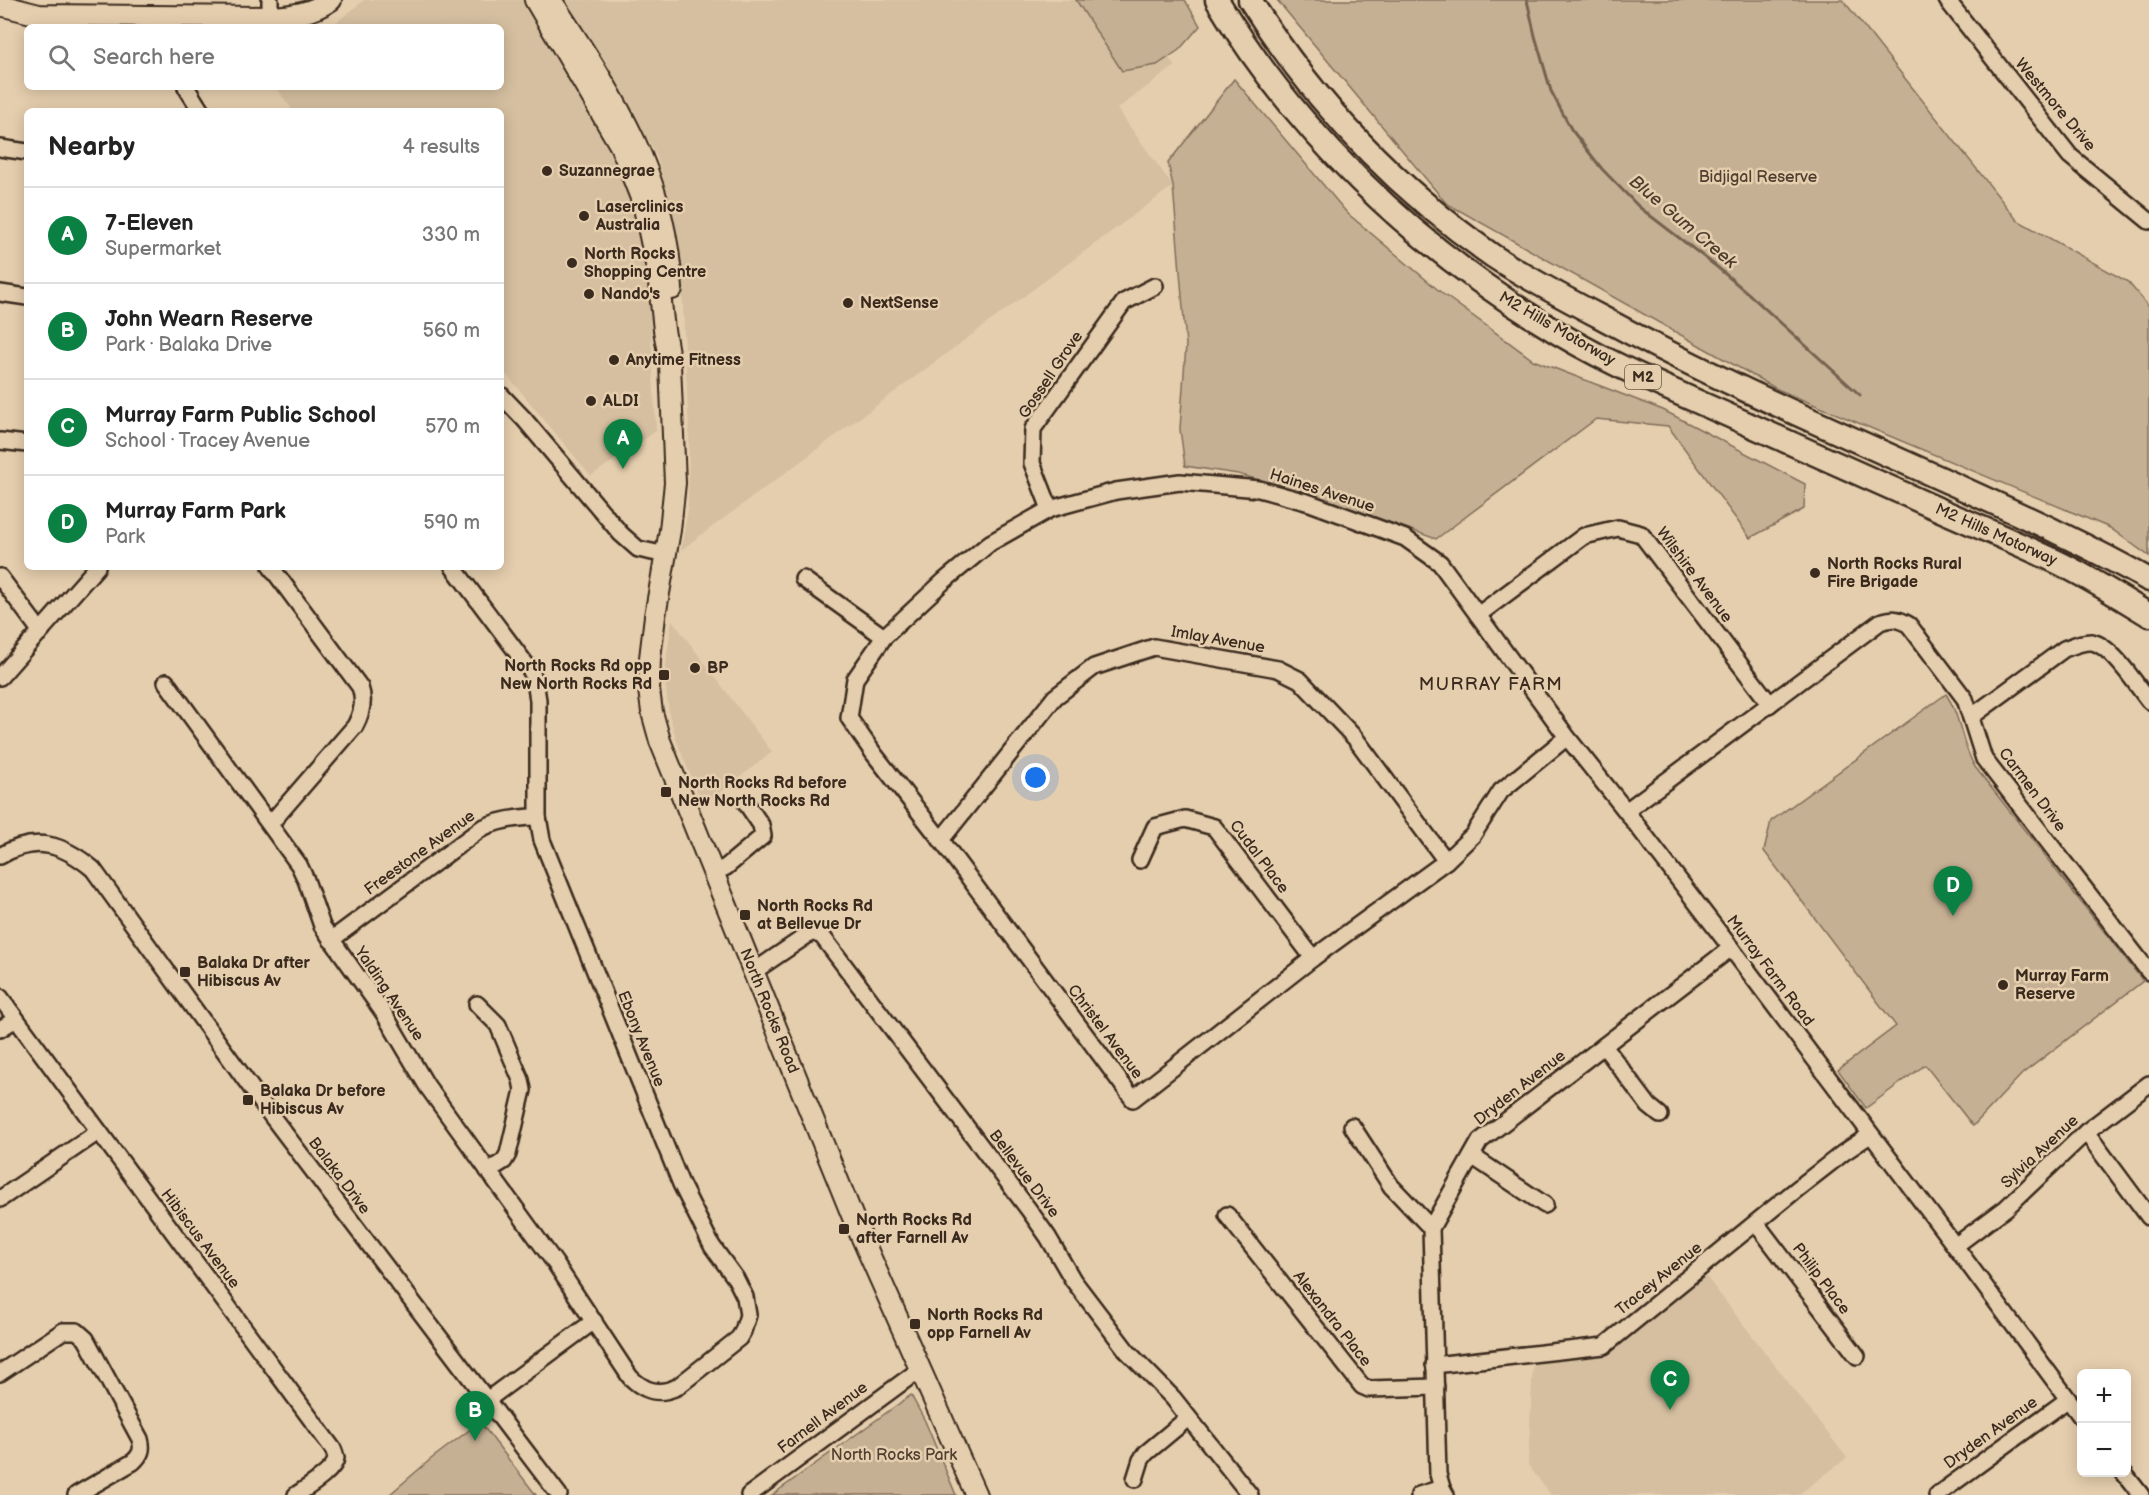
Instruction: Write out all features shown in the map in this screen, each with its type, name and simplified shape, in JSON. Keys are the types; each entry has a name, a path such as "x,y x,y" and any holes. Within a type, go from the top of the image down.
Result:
{"highway":[{"name":"M2 Hills Motorway","path":"1217,0 1253,56 1284,97 1339,160 1385,206 1452,262 1505,300 1588,350 2057,561 2149,615"},
{"name":"M2 Hills Motorway","path":"1250,0 1311,87 1359,140 1404,185 1470,239 1496,257 1559,295 1711,375 2010,510 2149,580"}],"main road":[{"path":"0,5 39,15 187,22 270,8 297,15 331,0"},
{"name":"North Rocks Road","path":"536,0 611,127 637,185 649,226 658,274 670,364 675,483 666,555 652,636 650,690 652,712 660,741 854,1220 976,1495"},
{"name":"North Rocks Road","path":"551,0 621,113 645,161 652,182 663,218 671,271 674,329 670,364"}],"street":[{"name":"Westmore Drive","path":"1947,0 2070,156 2149,221"},
{"path":"188,90 199,108"},
{"path":"0,148 24,152"},
{"name":"Gossell Grove","path":"1050,509 1032,463 1033,429 1124,302 1155,286"},
{"path":"0,293 24,297"},
{"path":"504,398 524,418 628,541 638,549 666,555"},
{"path":"0,441 24,444"},
{"name":"Haines Avenue","path":"884,637 944,581 990,543 1050,509 1116,491 1180,482 1259,489 1310,503 1406,538 1440,563 1567,737 1626,811"},
{"name":"Wilshire Avenue","path":"1478,615 1584,536 1618,528 1641,534 1770,704"},
{"path":"0,677 94,570"},
{"path":"270,824 355,726 362,710 370,700 273,570"},
{"name":"Ebony Avenue","path":"455,570 531,671 535,681 538,700 538,817 542,840 681,1184 712,1246 736,1279 745,1297 748,1314 743,1331 734,1343 677,1387 661,1392 645,1389 630,1377 594,1321"},
{"path":"0,577 41,632"},
{"path":"803,579 884,637"},
{"name":"Carmen Drive","path":"1770,704 1880,621 1892,618 1901,620 1909,626 1965,699 1984,759 2149,972"},
{"name":"Christel Avenue","path":"884,637 855,679 849,718 1133,1099 1312,958 1446,861 1473,835 1502,791 1567,737"},
{"path":"1971,717 2064,649 2093,642 2120,663 2149,701"},
{"name":"Imlay Avenue","path":"941,840 1055,697 1094,667 1154,647 1278,669 1300,680 1354,738 1446,861"},
{"name":"Yalding Avenue","path":"166,682 304,874 322,926 383,1012 427,1086 555,1263 594,1321"},
{"path":"1626,811 1770,704"},
{"path":"714,873 726,867 763,836 761,825 746,803"},
{"name":"Murray Farm Road","path":"1626,811 1955,1246 2077,1412"},
{"name":"Freestone Avenue","path":"331,940 482,828 504,821 538,817"},
{"name":"Cudal Place","path":"1140,860 1155,827 1185,819 1214,827 1312,958"},
{"name":"Balaka Drive","path":"0,856 27,845 48,844 72,853 93,869 270,1114 559,1495"},
{"name":"Bellevue Drive","path":"753,972 812,932 822,936 1029,1210 1073,1280 1127,1351 1173,1398 1250,1495"},
{"name":"Dryden Avenue","path":"1431,1228 1480,1141 1731,948"},
{"name":"Hibiscus Avenue","path":"0,997 333,1449 336,1458 333,1466 296,1495"},
{"path":"477,1004 498,1025 523,1090 508,1154 504,1161 488,1171"},
{"path":"0,1029 16,1019"},
{"path":"1604,1046 1649,1106 1660,1115"},
{"name":"Sylvia Avenue","path":"1955,1246 2007,1208 2086,1132 2149,1084"},
{"path":"1352,1126 1391,1186 1431,1228 1438,1474 1444,1491 1419,1495"},
{"path":"0,1199 98,1132"},
{"path":"2086,1132 2149,1217"},
{"name":"Tracey Avenue","path":"1434,1365 1604,1346 1843,1153 1870,1134"},
{"path":"1472,1156 1545,1205"},
{"name":"Alexandra Place","path":"1227,1215 1362,1386 1369,1389 1436,1387"},
{"name":"Philip Place","path":"1756,1223 1857,1356"},
{"path":"487,1400 594,1321"},
{"path":"0,1373 63,1331 77,1331 86,1339 140,1439 141,1449 140,1455 133,1462 76,1495"},
{"name":"Farnell Avenue","path":"749,1495 919,1370"},
{"name":"Dryden Avenue","path":"1937,1495 2067,1400"},
{"path":"1135,1479 1141,1460 1146,1453 1188,1418"},
{"path":"2126,1477 2140,1495"}],"shaded area":[{"name":"North Rocks Shopping Centre","path":"364,0 523,0 614,159 626,188 638,232 649,294 656,431 591,476 504,372 504,108 291,108 278,90 504,90 504,24 335,24"},
{"name":"NextSense","path":"564,0 1126,0 1175,66 1117,109 1173,186 681,550 688,509 689,432 681,267 668,194 656,154 610,73"},
{"path":"672,620 772,752 703,806 677,742 669,714 665,681"},
{"path":"1705,1275 1847,1458 1798,1495 1551,1495 1528,1465 1533,1361 1607,1349"}],"green space":[{"path":"1076,0 1185,0 1200,26 1179,50 1157,65 1122,71"},
{"name":"Bidjigal Reserve","path":"1277,0 1843,0 2017,220 2128,282 2149,307 2149,556 2110,528 1777,389 1446,203"},
{"path":"1234,79 1347,213 1443,294 1533,360 1663,410 1805,484 1804,509 1750,538 1668,426 1596,419 1436,539 1331,501 1238,474 1185,466 1180,429 1186,345 1173,186 1168,163"},
{"path":"1946,694 1955,711 1975,767 2143,981 2022,1074 1973,1126 1925,1065 1866,1108 1838,1070 1896,1026 1764,851 1771,821"},
{"name":"North Rocks Park","path":"911,1395 925,1421 956,1495 772,1495"},
{"path":"480,1422 536,1495 389,1495 431,1459"}],"waterway":[{"name":"Blue Gum Creek","path":"1527,0 1551,91 1571,129 1602,169 1639,207 1750,295 1860,395"}],"place":[{"name":"Suzannegrae","path":"547,171"},
{"name":"Laserclinics Australia","path":"584,216"},
{"name":"North Rocks Shopping Centre","path":"572,263"},
{"name":"Nando's","path":"589,294"},
{"name":"NextSense","path":"848,303"},
{"name":"Anytime Fitness","path":"614,360"},
{"name":"ALDI","path":"591,401"},
{"name":"7-Eleven","path":"623,469"},
{"name":"North Rocks Rural Fire Brigade","path":"1815,573"},
{"name":"BP","path":"695,668"},
{"name":"North Rocks Rd opp New North Rocks Rd","path":"664,675"},
{"name":"North Rocks Rd before New North Rocks Rd","path":"666,792"},
{"name":"North Rocks Rd at Bellevue Dr","path":"745,915"},
{"name":"Murray Farm Park","path":"1953,916"},
{"name":"Balaka Dr after Hibiscus Av","path":"185,972"},
{"name":"Murray Farm Reserve","path":"2003,985"},
{"name":"Balaka Dr before Hibiscus Av","path":"248,1100"},
{"name":"North Rocks Rd after Farnell Av","path":"844,1229"},
{"name":"North Rocks Rd opp Farnell Av","path":"915,1324"},
{"name":"Murray Farm Public School","path":"1670,1410"},
{"name":"John Wearn Reserve","path":"475,1441"}],"district":[{"name":"MURRAY FARM","path":"1491,684"}]}
